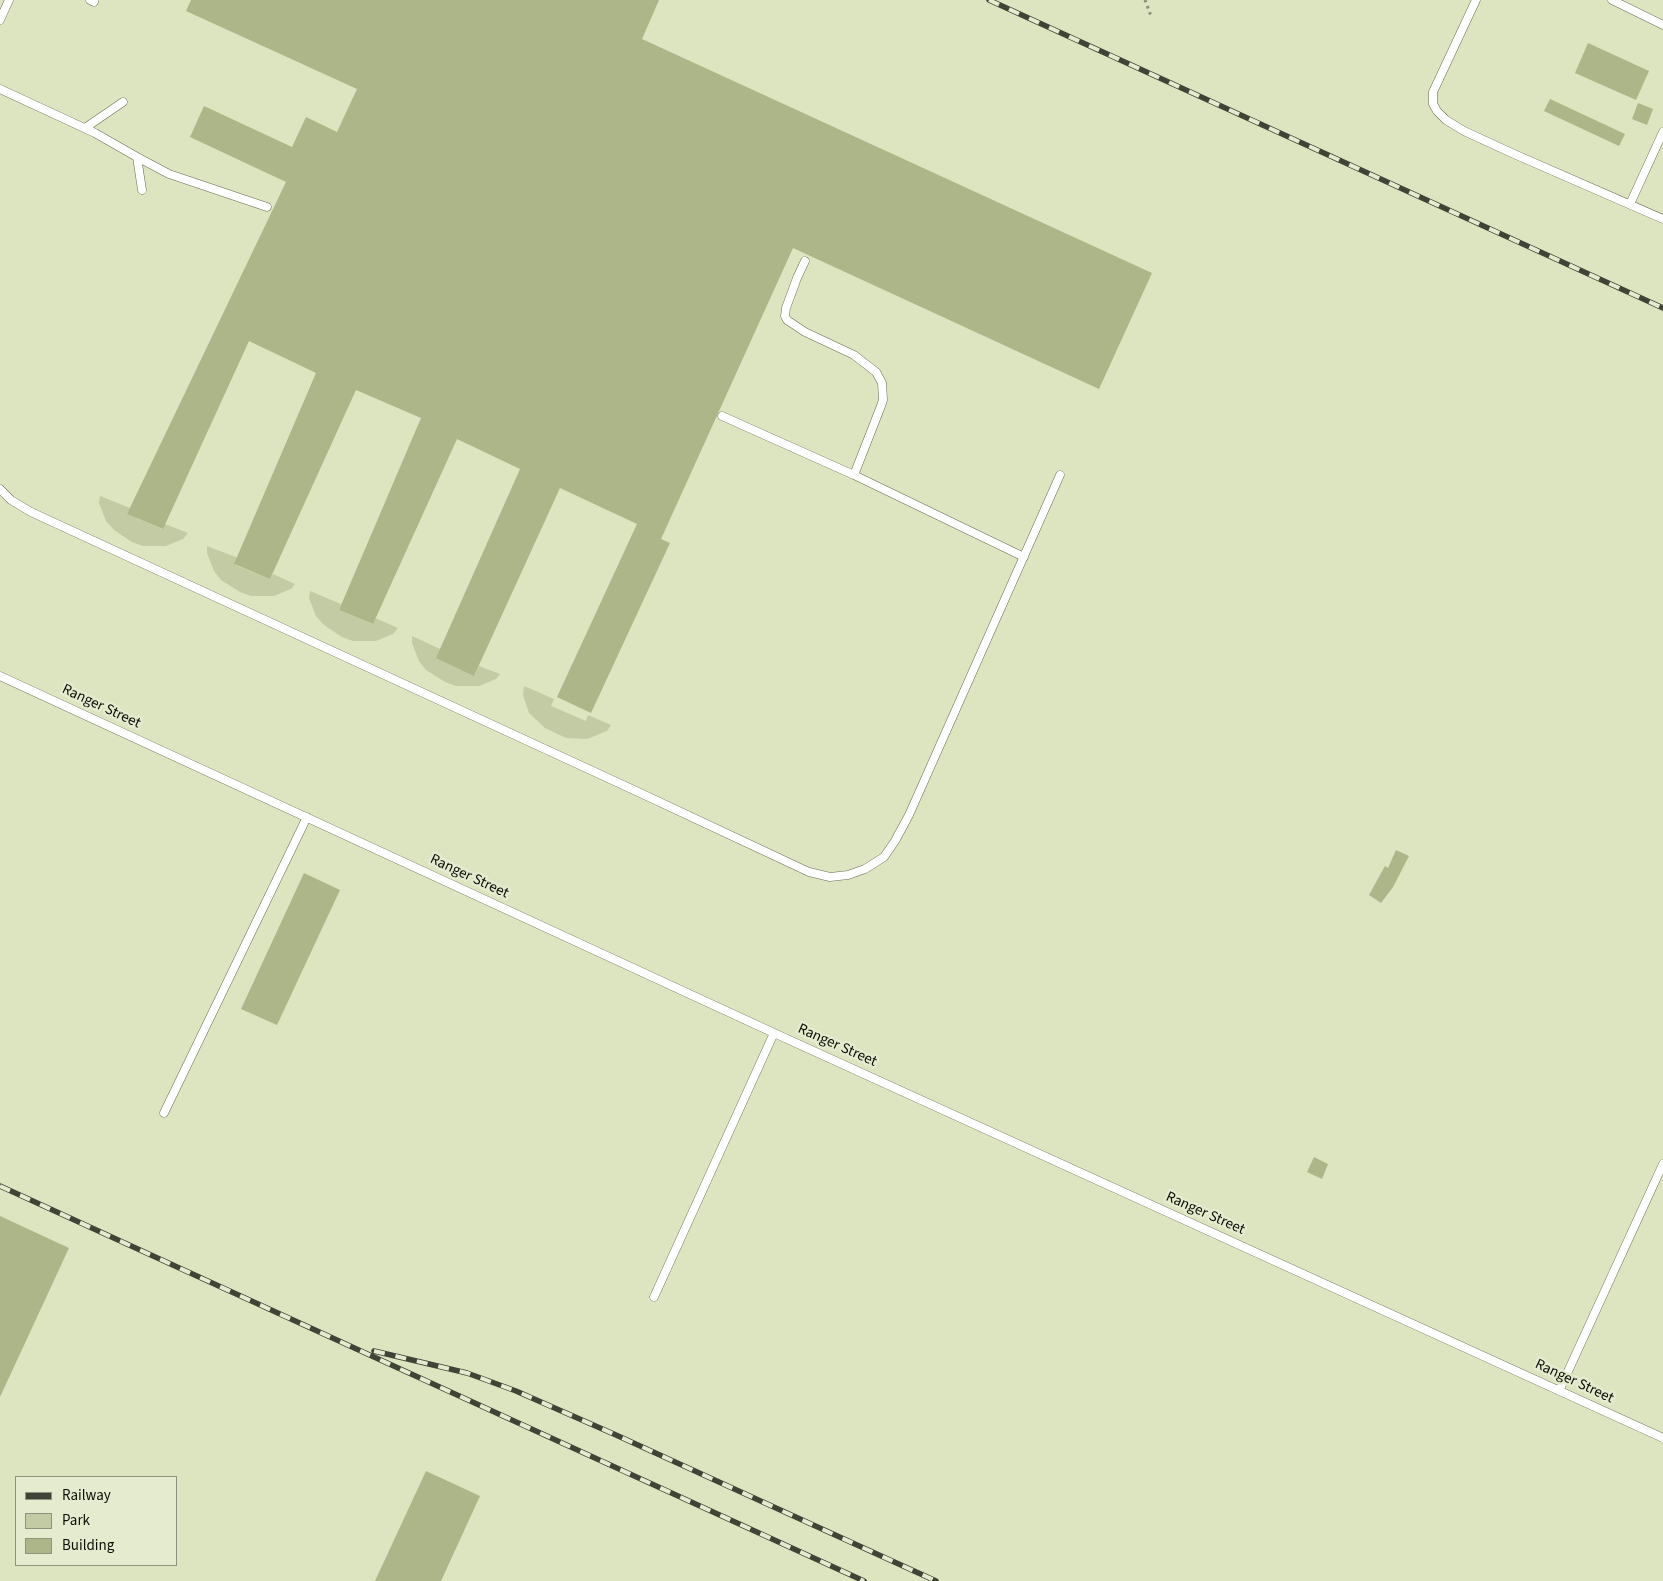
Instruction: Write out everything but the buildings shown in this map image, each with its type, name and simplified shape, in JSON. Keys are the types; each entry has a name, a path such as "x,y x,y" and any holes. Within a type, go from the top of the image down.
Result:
{"lane":[{"path":"0,20 9,0"},
{"path":"1476,0 1433,92 1433,104 1436,111 1446,120 1464,130 1514,154 1663,219"},
{"path":"1612,0 1663,25"},
{"path":"0,89 85,128 169,174 267,207"},
{"path":"85,128 123,102"},
{"path":"1630,204 1663,132"},
{"path":"137,157 142,190"},
{"path":"805,261 786,308 785,316 787,320 806,332 854,355 876,372 882,382 882,406 854,476"},
{"path":"722,416 1024,557"},
{"path":"0,488 11,500 31,512 809,872 830,877 848,876 865,869 884,857 895,841 909,815 1060,475"},
{"name":"Ranger Street","path":"0,676 774,1033 1663,1438"},
{"path":"164,1113 307,817"},
{"path":"654,1298 774,1033"},
{"path":"1559,1391 1663,1164"}],"path":[{"path":"1145,0 1151,16"}],"shaded area":[{"path":"0,0 1663,0 1663,1581 0,1581"}],"green space":[{"path":"100,496 130,508 127,514 162,529 165,524 188,533 183,539 166,546 143,546 132,542 114,530 106,521 99,503"},
{"path":"207,546 238,558 235,565 270,579 273,574 295,584 291,589 274,596 251,596 240,592 221,580 214,571 207,553"},
{"path":"310,591 341,604 339,610 372,624 375,618 398,628 393,634 376,641 353,641 342,637 324,625 316,616 309,598"},
{"path":"412,636 440,649 474,676 479,666 500,674 496,679 479,686 456,686 445,682 426,670 419,661 412,643"},
{"path":"524,686 554,699 551,706 586,721 588,715 611,725 607,731 587,739 566,738 545,728 529,713 523,695"}],"railway":[{"path":"989,0 1663,308"},
{"path":"0,1186 864,1581"},
{"path":"374,1351 467,1373 516,1391 936,1581"}]}
